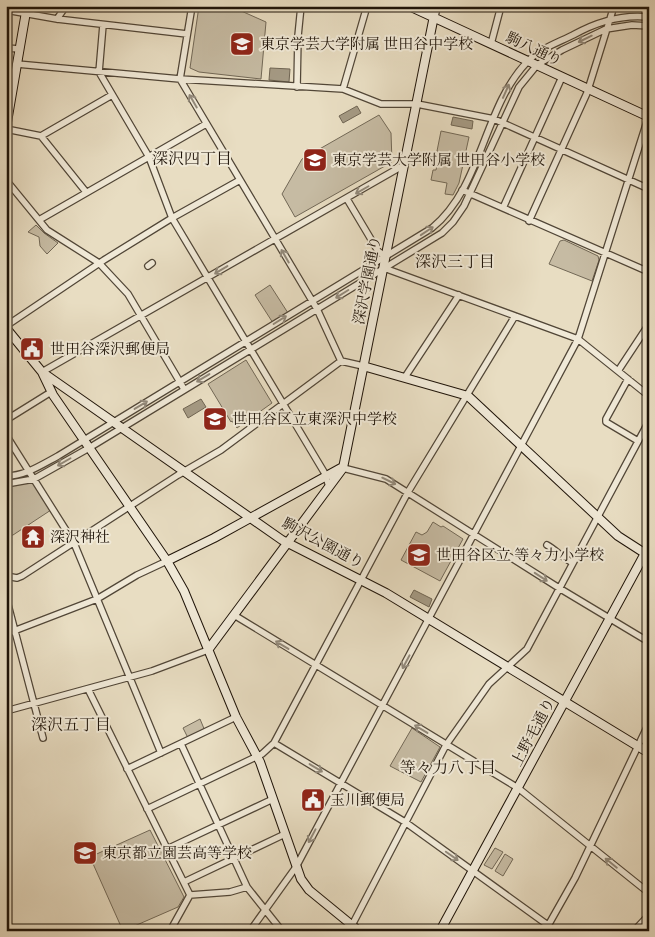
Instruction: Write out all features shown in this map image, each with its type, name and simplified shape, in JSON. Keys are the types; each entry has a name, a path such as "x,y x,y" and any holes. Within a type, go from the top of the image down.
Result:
{"street":[{"path":"57,19 66,6"},
{"path":"192,6 180,79 317,309 341,361"},
{"path":"297,86 301,6"},
{"path":"343,89 367,6"},
{"name":"駒八通り","path":"408,6 649,116"},
{"name":"深沢学園通り","path":"208,650 343,468 436,6"},
{"path":"491,44 501,6"},
{"path":"529,221 588,89 614,6"},
{"path":"6,10 27,10 57,19 187,34"},
{"path":"27,10 6,128 41,136 86,192"},
{"path":"6,476 14,476 29,471 58,456 311,300 432,228 442,219 462,190 511,81 528,61 552,45 610,19 635,16 649,17"},
{"path":"103,25 99,72 149,157 172,218 283,403 329,486"},
{"path":"6,484 34,479 89,448 442,233 453,222 471,194 519,87 537,65 562,50 606,29 632,25 649,26"},
{"path":"6,48 20,49"},
{"path":"17,64 180,79 343,89 381,104 417,104 504,122 649,189"},
{"path":"503,208 562,77"},
{"path":"41,136 112,96"},
{"path":"250,931 296,867 578,338 649,116"},
{"path":"39,220 206,124"},
{"path":"359,931 350,928 309,890 301,879 258,756 236,717 184,590 167,561 51,392 42,372 140,315 208,279 404,165"},
{"path":"6,180 47,230 99,263 128,294 184,389"},
{"path":"6,327 99,263 172,218 240,180"},
{"path":"462,190 649,272"},
{"path":"347,199 378,251 386,256"},
{"path":"384,268 578,338 649,396"},
{"path":"405,377 459,295"},
{"path":"147,809 258,756 274,743 408,492 516,316"},
{"path":"618,371 649,324"},
{"name":"駒沢公園通り","path":"6,327 42,372 287,542 361,579 649,753"},
{"path":"6,576 17,578 22,576 221,450 341,361 405,377 468,396 618,536 647,552"},
{"path":"628,379 606,422 638,441"},
{"path":"6,420 51,392"},
{"path":"350,928 446,745 489,684 528,649 649,421"},
{"path":"6,434 74,543 161,753"},
{"path":"6,634 97,599 137,575 343,468 386,479 559,588 649,642"},
{"path":"547,545 559,552 562,558 573,563"},
{"name":"上野毛通り","path":"440,931 647,552"},
{"path":"6,597 43,738"},
{"path":"234,615 518,788 649,893"},
{"path":"6,711 130,678 208,650"},
{"path":"88,689 190,895"},
{"path":"127,769 236,717"},
{"path":"545,931 590,846 649,723"},
{"path":"274,743 405,822 556,931"},
{"path":"180,744 247,887 282,931"},
{"path":"167,849 273,799"},
{"path":"184,882 285,834"},
{"path":"190,895 230,892 247,887"},
{"path":"170,931 190,895"},
{"path":"634,931 649,915"}],"shaded area":[{"path":"199,6 230,6 266,22 261,79 199,72 190,68"},
{"path":"270,68 290,69 289,82 269,80"},
{"path":"357,106 361,113 343,123 339,116"},
{"path":"379,115 391,133 392,162 295,217 282,194 302,159"},
{"path":"453,117 473,121 472,129 451,125"},
{"path":"441,131 469,137 459,183 453,195 445,194 447,183 431,180 433,170 436,170 440,152 437,151"},
{"path":"36,225 58,243 47,254 40,246 39,237 28,232"},
{"path":"564,240 598,256 599,260 592,281 549,264 560,241"},
{"path":"270,285 288,313 273,323 255,295"},
{"path":"246,360 272,403 237,428 231,422 208,384"},
{"path":"201,399 206,407 188,418 183,409"},
{"path":"33,483 51,510 13,535 6,537 6,486"},
{"path":"433,522 463,539 440,581 401,560 416,532 422,535 427,532"},
{"path":"414,590 432,599 429,607 410,597"},
{"path":"200,719 205,731 188,738 183,728"},
{"path":"412,728 440,747 421,782 390,766"},
{"path":"150,830 184,897 178,907 123,931 90,857"},
{"path":"495,848 503,852 492,869 484,865"},
{"path":"505,854 513,859 503,876 495,871"}],"place":[{"name":"東京学芸大学附属 世田谷中学校","path":"242,44"},
{"name":"東京学芸大学附属 世田谷小学校","path":"315,160"},
{"name":"世田谷深沢郵便局","path":"32,349"},
{"name":"世田谷区立東深沢中学校","path":"215,419"},
{"name":"深沢神社","path":"33,537"},
{"name":"世田谷区立 等々力小学校","path":"419,555"},
{"name":"玉川郵便局","path":"313,800"},
{"name":"東京都立園芸高等学校","path":"85,853"}],"district":[{"name":"深沢四丁目","path":"192,158"},
{"name":"深沢三丁目","path":"455,261"},
{"name":"深沢五丁目","path":"71,724"},
{"name":"等々力八丁目","path":"448,767"}]}
